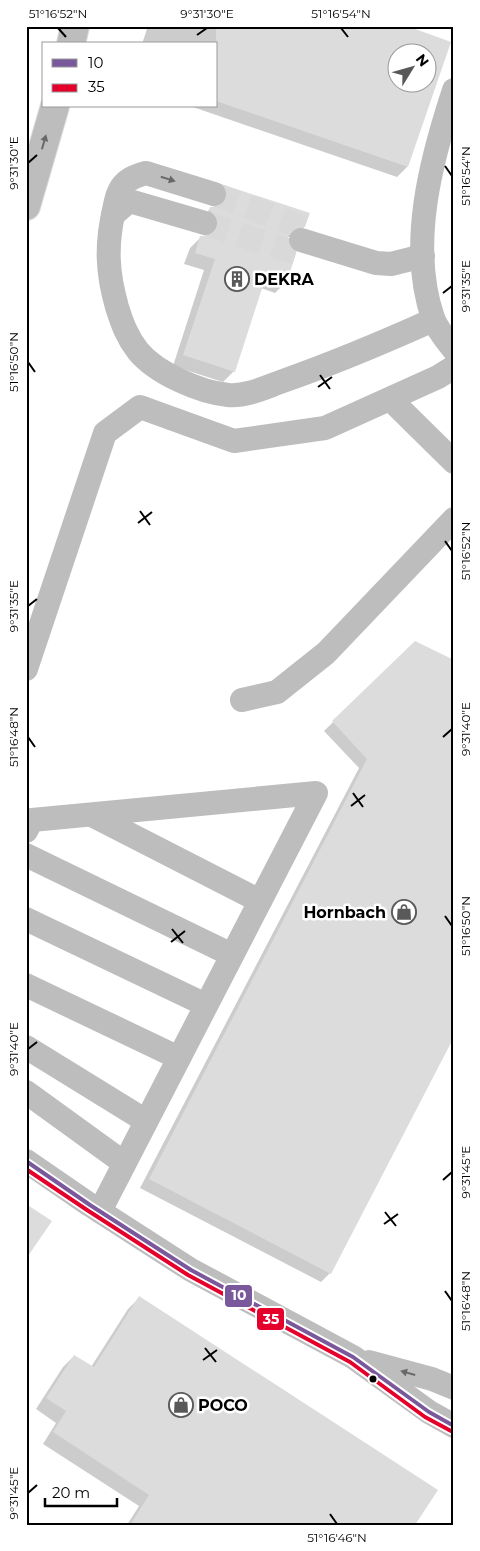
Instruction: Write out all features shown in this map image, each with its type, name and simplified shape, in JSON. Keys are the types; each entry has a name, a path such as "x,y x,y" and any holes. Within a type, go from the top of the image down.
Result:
{"highway":[{"path":"71,42 75,26"},
{"path":"26,206 54,108"}],"street":[{"path":"454,90 441,128 430,172 424,210 423,256 426,288 433,320 454,350"},
{"path":"118,198 128,202 210,209 146,173 134,176 118,198 108,235 108,260 111,284 125,331 138,352 159,370 205,390 229,395 253,392 299,376 433,320"},
{"path":"301,240 330,236 391,264 423,256"},
{"path":"26,669 105,433 140,407 234,441 325,428 438,378 454,367"},
{"path":"390,399 454,462"},
{"path":"242,700 277,692 326,653 454,519"},
{"path":"26,831 32,820 316,793 100,1211"},
{"path":"92,815 260,901"},
{"path":"26,855 232,956"},
{"path":"26,919 206,1005"},
{"path":"26,985 179,1058"},
{"path":"26,1047 146,1121"},
{"path":"26,1092 124,1163"},
{"path":"29,1169 100,1211 191,1270 353,1358 429,1412 454,1426"},
{"path":"353,1358 443,1377 454,1388"}],"building":[{"path":"216,26 407,26 451,42 438,80 438,42 388,42 388,92 434,92 408,167 218,102 218,42 216,42"},
{"name":"DEKRA","path":"224,185 310,213 305,227 297,227 288,236 288,244 296,253 287,282 266,276 235,372 183,355 215,259 195,253 200,236 209,236 218,227 218,219 209,210 210,207 217,207 223,204 227,198 227,191"},
{"path":"415,641 454,660 454,1037 331,1274 149,1179 367,759 332,721"},
{"path":"26,1204 52,1221 26,1259"},
{"name":"POCO","path":"139,1296 438,1490 415,1525 130,1525 149,1495 53,1432 66,1411 46,1398 74,1355 94,1367"}],"tunnel":[{"path":"214,194 305,228"},
{"path":"205,223 296,253"}],"transit line":[{"name":"10","path":"26,1161 191,1270 353,1357 429,1412 454,1426"},
{"name":"35","path":"26,1169 188,1275 350,1362 425,1417 451,1431"}],"place":[{"name":"DEKRA","path":"237,279"},
{"name":"Hornbach","path":"404,912"},
{"name":"POCO","path":"181,1405"}]}
